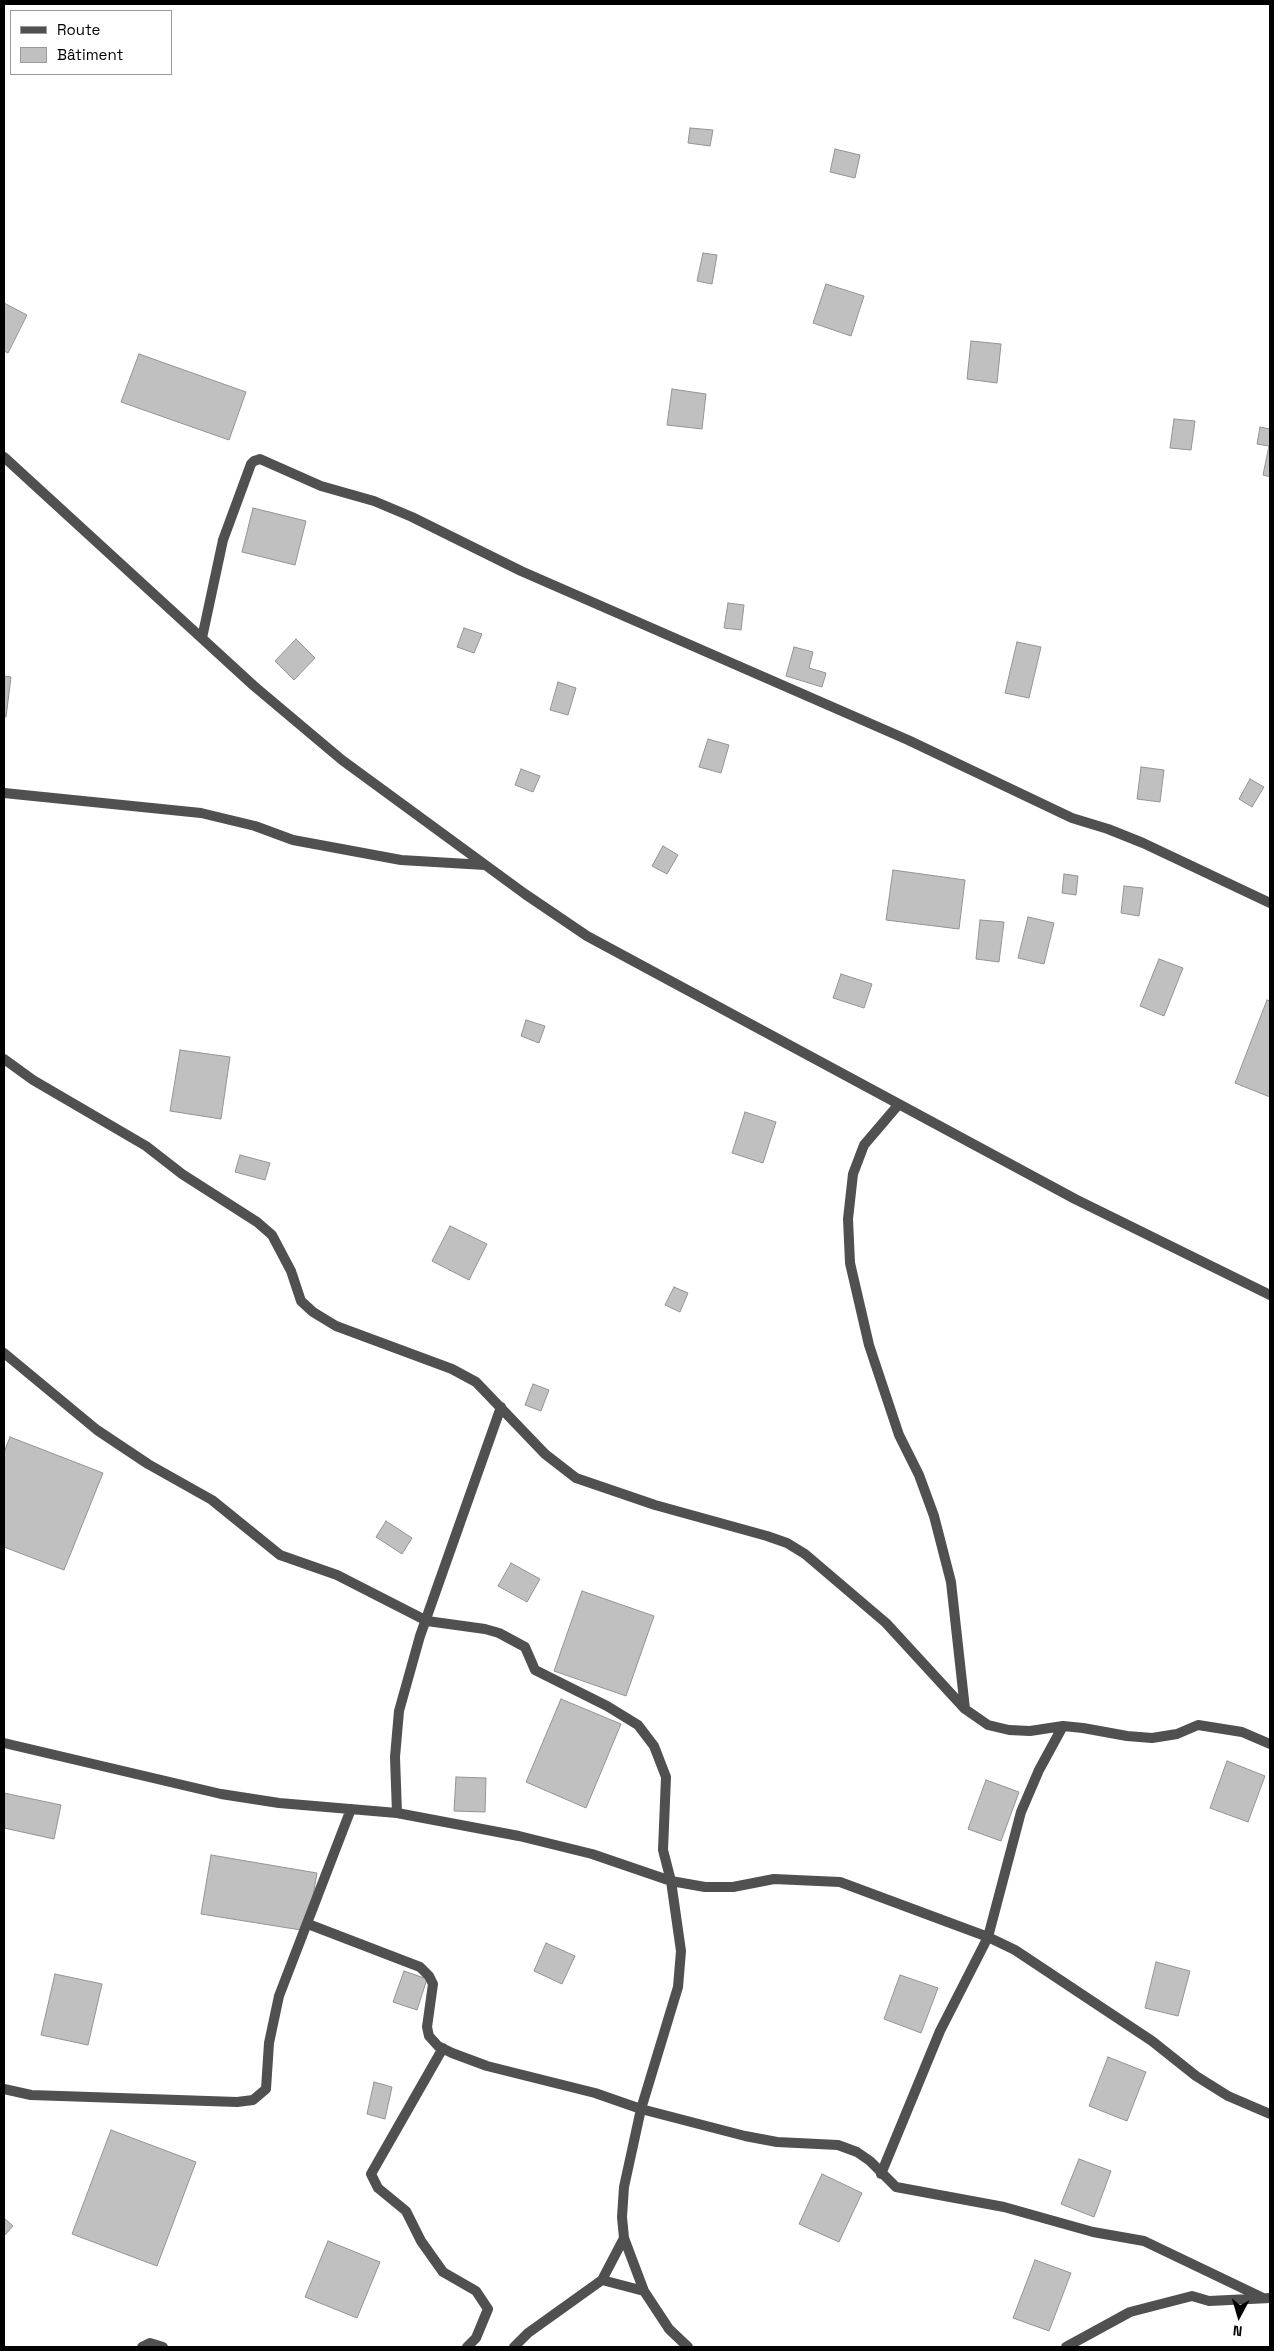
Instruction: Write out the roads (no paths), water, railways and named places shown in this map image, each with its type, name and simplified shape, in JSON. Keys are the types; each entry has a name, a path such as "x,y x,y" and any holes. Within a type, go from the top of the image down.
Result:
{"street":[{"path":"4,457 254,686 342,760 587,936 1140,1232 1270,1295"},
{"path":"202,638 223,540 251,464 260,459 321,486 374,501 412,517 610,611 908,740 1072,818 1108,828 1143,843 1270,903"},
{"path":"4,793 202,813 255,826 293,840 401,860 486,865"},
{"path":"4,1059 33,1080 146,1146 182,1174 257,1222 272,1235 291,1271 301,1301 312,1312 336,1326 452,1369 476,1382 544,1454 576,1478 646,1502 767,1536 787,1543 805,1554 886,1623 965,1709 988,1725 1009,1730 1030,1731 1063,1726 1152,1738 1176,1734 1198,1725 1242,1732 1270,1744"},
{"path":"899,1104 864,1145 853,1174 848,1219 850,1263 869,1345 899,1435 919,1475 934,1516 951,1582 965,1709"},
{"path":"4,1353 97,1430 148,1464 212,1500 280,1556 337,1575 427,1621 486,1629 499,1633 525,1647 535,1670 607,1706 638,1725 654,1746 666,1777 663,1850 671,1881 681,1951 678,1987 641,2109 624,2187 622,2217 624,2238 644,2291 669,2329 688,2347"},
{"path":"397,1813 395,1757 399,1711 427,1621 501,1407"},
{"path":"881,2174 940,2031 988,1937 1020,1812 1039,1770 1063,1726"},
{"path":"4,1743 221,1794 279,1803 397,1813 519,1836 574,1849 671,1881 705,1887 734,1887 774,1879 840,1882 988,1937 1015,1950 1152,2041 1196,2076 1228,2096 1270,2114"},
{"path":"4,2089 24,2094 110,2099 237,2102 253,2100 266,2089 268,2043 279,1996 351,1809"},
{"path":"308,1924 420,1967 429,1976 433,1984 427,2027 429,2036 443,2048 487,2066 595,2093 641,2109 745,2136 777,2142 838,2146 857,2152 870,2161 896,2187 908,2191 977,2202 1092,2232 1144,2241 1266,2298"},
{"path":"443,2048 371,2174 378,2188 406,2211 421,2241 443,2272 476,2291 488,2309 476,2338 467,2347"},
{"path":"514,2347 528,2334 602,2280 624,2238"},
{"path":"602,2280 644,2291"},
{"path":"1066,2347 1130,2312 1192,2296 1209,2301 1266,2298"},
{"path":"142,2347 150,2343 163,2347"}]}
